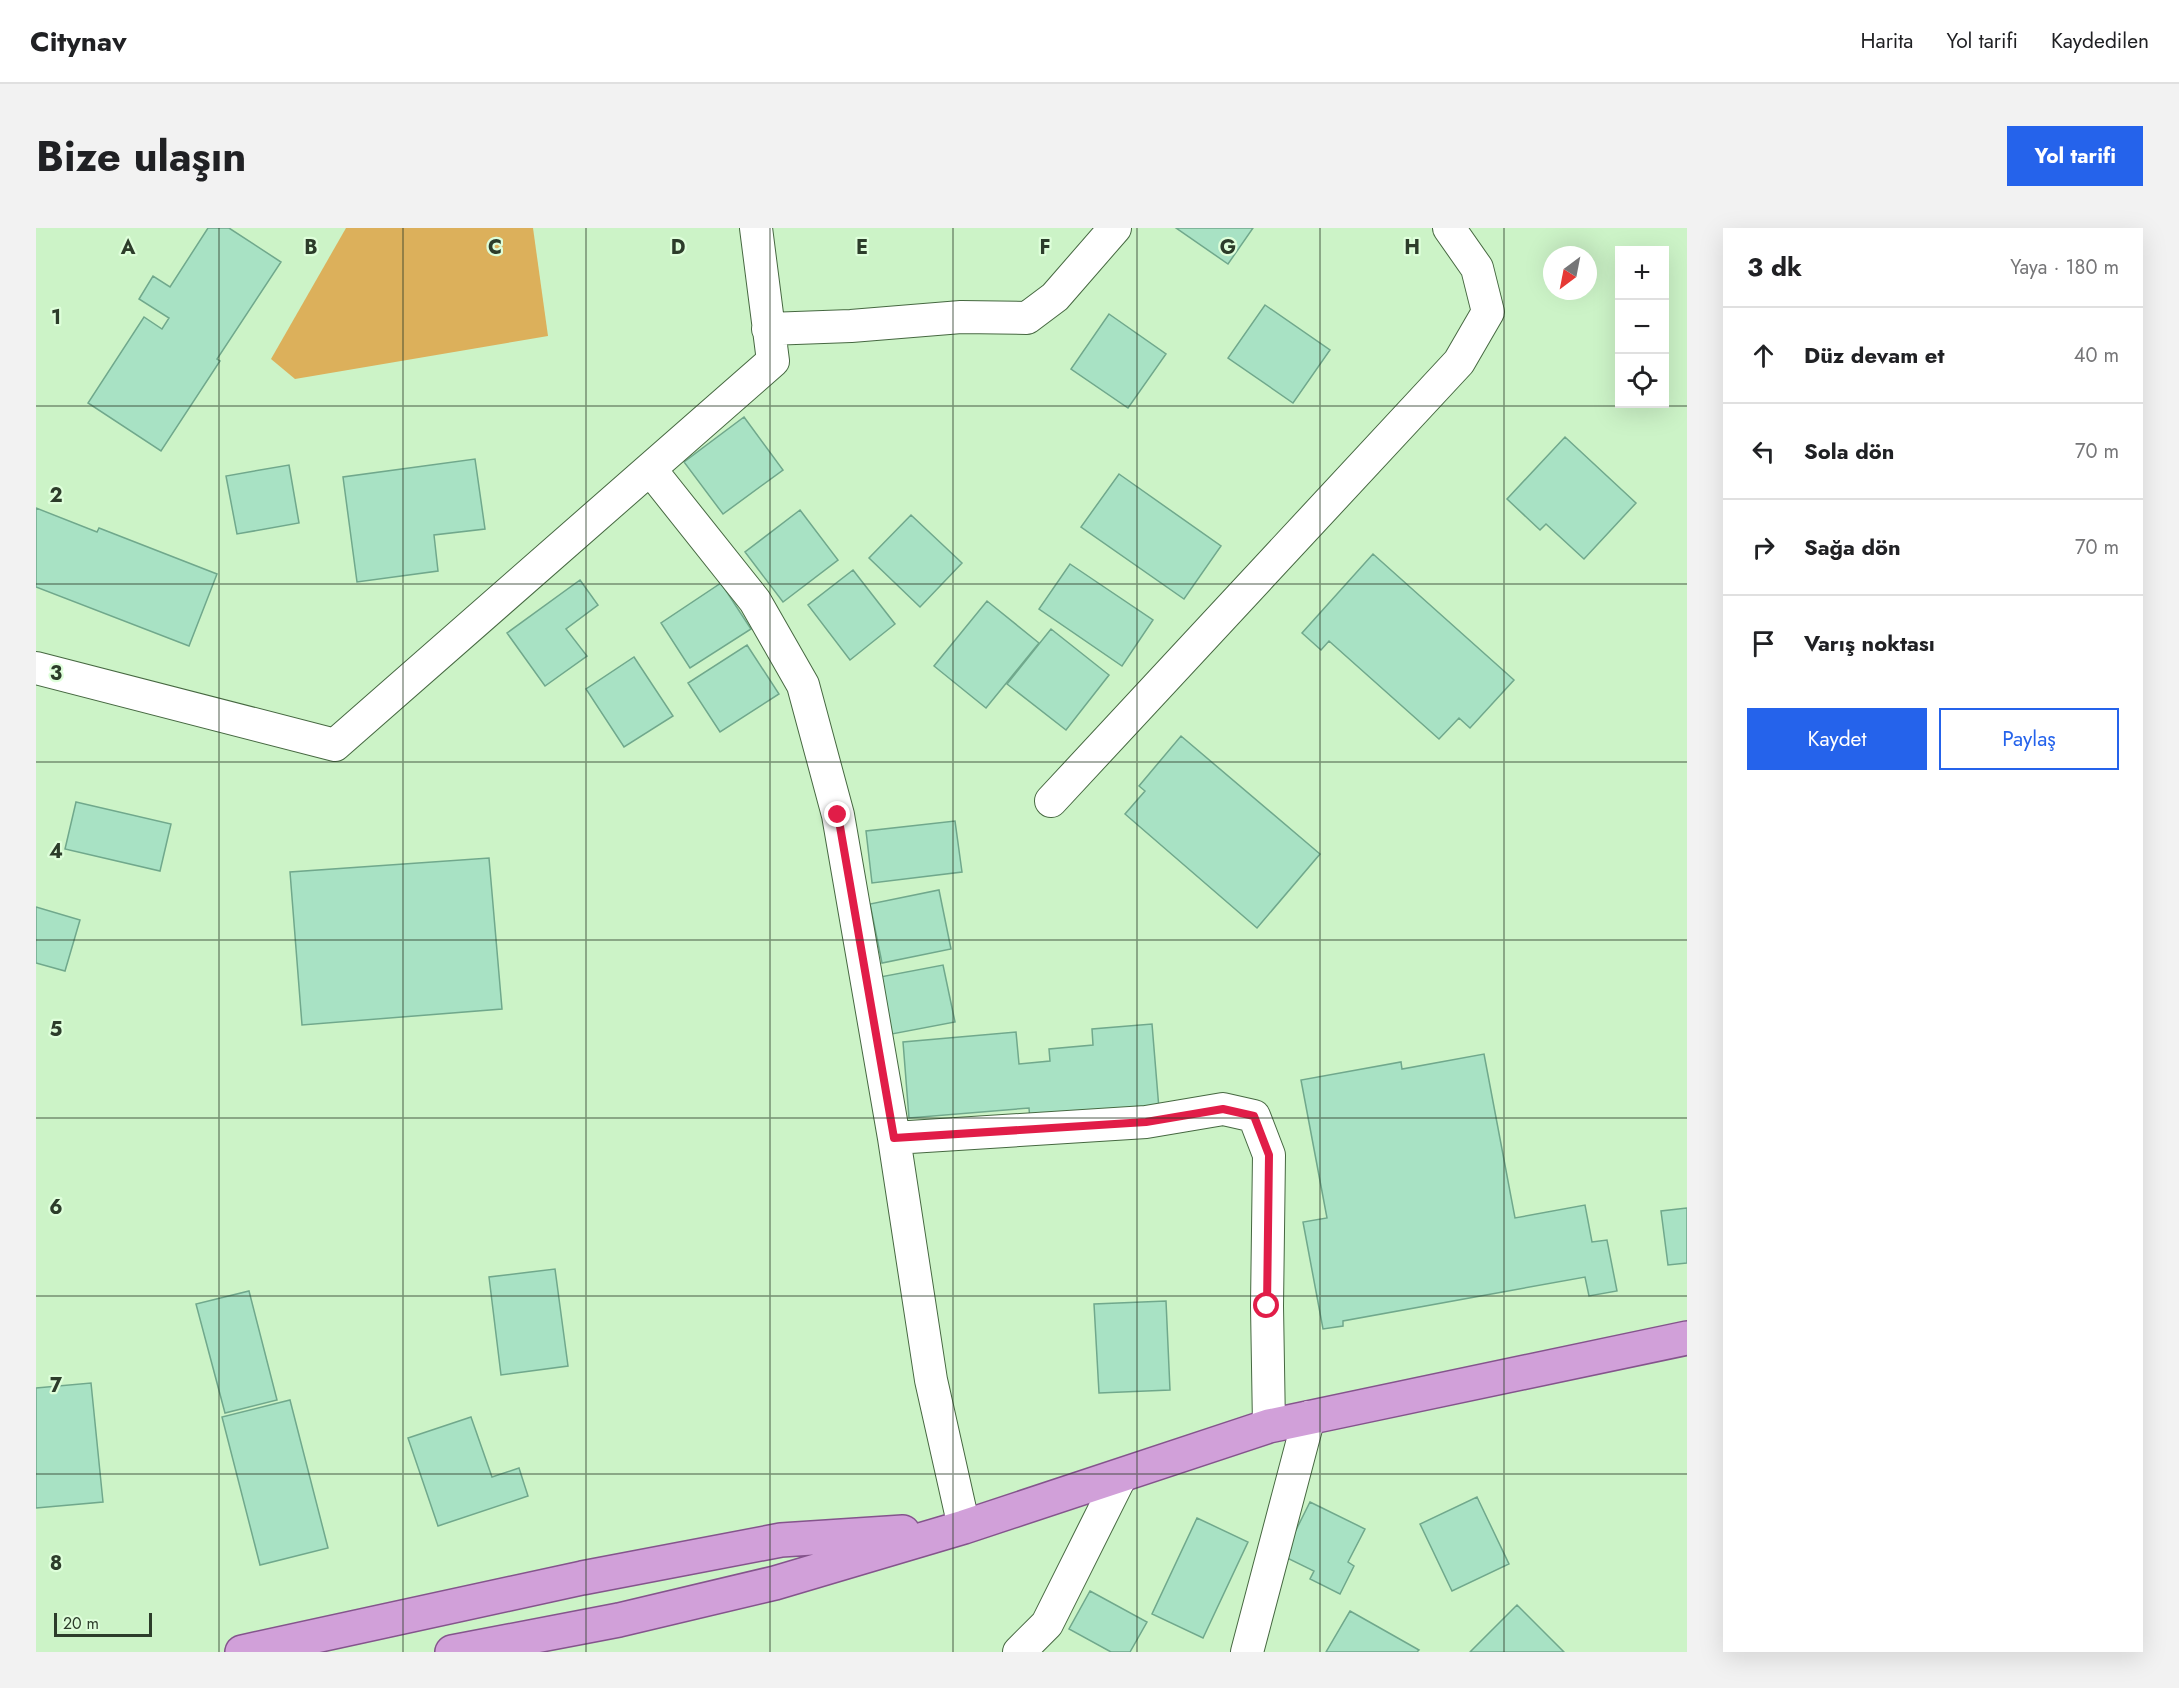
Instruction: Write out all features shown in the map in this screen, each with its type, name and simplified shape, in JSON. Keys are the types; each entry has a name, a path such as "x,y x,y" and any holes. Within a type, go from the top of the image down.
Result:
{"main road":[{"path":"453,1652 619,1620 775,1583 964,1527 1269,1426 1687,1338"},
{"path":"242,1652 582,1578 781,1540 964,1527"}],"street":[{"path":"36,669 335,745 773,361 756,228"},
{"path":"768,329 851,326 961,317 1027,318 1055,297 1115,228"},
{"path":"1051,801 1459,362 1488,312 1477,268 1449,228"},
{"path":"650,469 755,601 803,685 838,815 894,1138 931,1380 964,1527"},
{"path":"894,1138 1146,1122 1223,1109 1254,1116 1269,1155 1267,1306 1269,1426"},
{"path":"1247,1652 1309,1417"},
{"path":"1019,1652 1047,1624 1122,1476"}],"shaded area":[{"path":"346,228 533,228 548,336 295,379 271,359"}],"building":[{"path":"208,228 229,228 281,262 217,359 220,361 161,451 88,403 144,317 162,329 169,318 139,299 153,276 170,287"},
{"path":"1176,228 1253,228 1228,264"},
{"path":"1265,305 1330,350 1293,403 1228,358"},
{"path":"1109,314 1166,354 1128,408 1071,369"},
{"path":"744,417 783,470 723,514 684,462"},
{"path":"1565,437 1636,503 1584,559 1546,524 1540,530 1507,499"},
{"path":"475,459 485,529 434,535 438,571 357,582 343,477"},
{"path":"289,465 299,523 237,534 226,476"},
{"path":"1119,474 1221,546 1184,599 1081,527"},
{"path":"36,508 97,532 99,528 217,574 189,646 36,587"},
{"path":"800,510 838,560 783,602 745,552"},
{"path":"911,515 962,563 920,607 869,558"},
{"path":"1373,554 1514,680 1470,728 1459,718 1439,739 1329,641 1321,650 1302,633"},
{"path":"1070,564 1153,620 1122,666 1039,609"},
{"path":"853,570 895,624 850,660 808,605"},
{"path":"580,580 598,605 566,629 587,656 545,686 507,633"},
{"path":"721,583 751,629 690,668 661,623"},
{"path":"987,601 1039,643 986,708 934,666"},
{"path":"1051,629 1109,675 1066,730 1007,684"},
{"path":"747,645 779,694 720,732 688,683"},
{"path":"634,657 673,716 624,747 586,689"},
{"path":"1181,736 1320,854 1257,928 1125,814 1145,791 1139,786"},
{"path":"76,802 171,824 160,871 65,849"},
{"path":"955,821 962,872 872,883 866,831"},
{"path":"489,858 502,1009 302,1025 290,872"},
{"path":"939,890 951,949 882,963 870,904"},
{"path":"36,907 80,920 65,971 36,963"},
{"path":"943,965 955,1022 892,1034 880,977"},
{"path":"1152,1024 1159,1109 1030,1120 1029,1108 909,1118 903,1042 1016,1032 1019,1064 1050,1061 1049,1049 1093,1045 1092,1029"},
{"path":"1484,1054 1515,1218 1585,1205 1592,1242 1607,1240 1617,1291 1589,1296 1585,1277 1343,1321 1343,1326 1323,1329 1303,1222 1327,1218 1301,1080 1401,1062 1402,1069"},
{"path":"1687,1208 1687,1263 1668,1265 1661,1211"},
{"path":"555,1269 568,1366 501,1375 489,1277"},
{"path":"249,1291 277,1400 225,1413 196,1304"},
{"path":"1166,1301 1170,1390 1099,1393 1094,1304"},
{"path":"91,1383 103,1502 36,1508 36,1388"},
{"path":"290,1400 328,1548 260,1565 222,1417"},
{"path":"471,1417 492,1477 519,1468 528,1496 438,1526 408,1438"},
{"path":"1477,1497 1509,1564 1452,1591 1420,1524"},
{"path":"1310,1502 1365,1529 1348,1562 1354,1566 1340,1594 1310,1579 1314,1571 1283,1556"},
{"path":"1197,1518 1248,1542 1203,1638 1152,1614"},
{"path":"1090,1591 1147,1622 1130,1652 1111,1652 1069,1629"},
{"path":"1517,1605 1564,1652 1470,1652"},
{"path":"1350,1611 1419,1650 1417,1652 1326,1652"}],"route":[{"path":"838,815 894,1138 1146,1122 1223,1109 1254,1116 1269,1155 1267,1306"}]}
